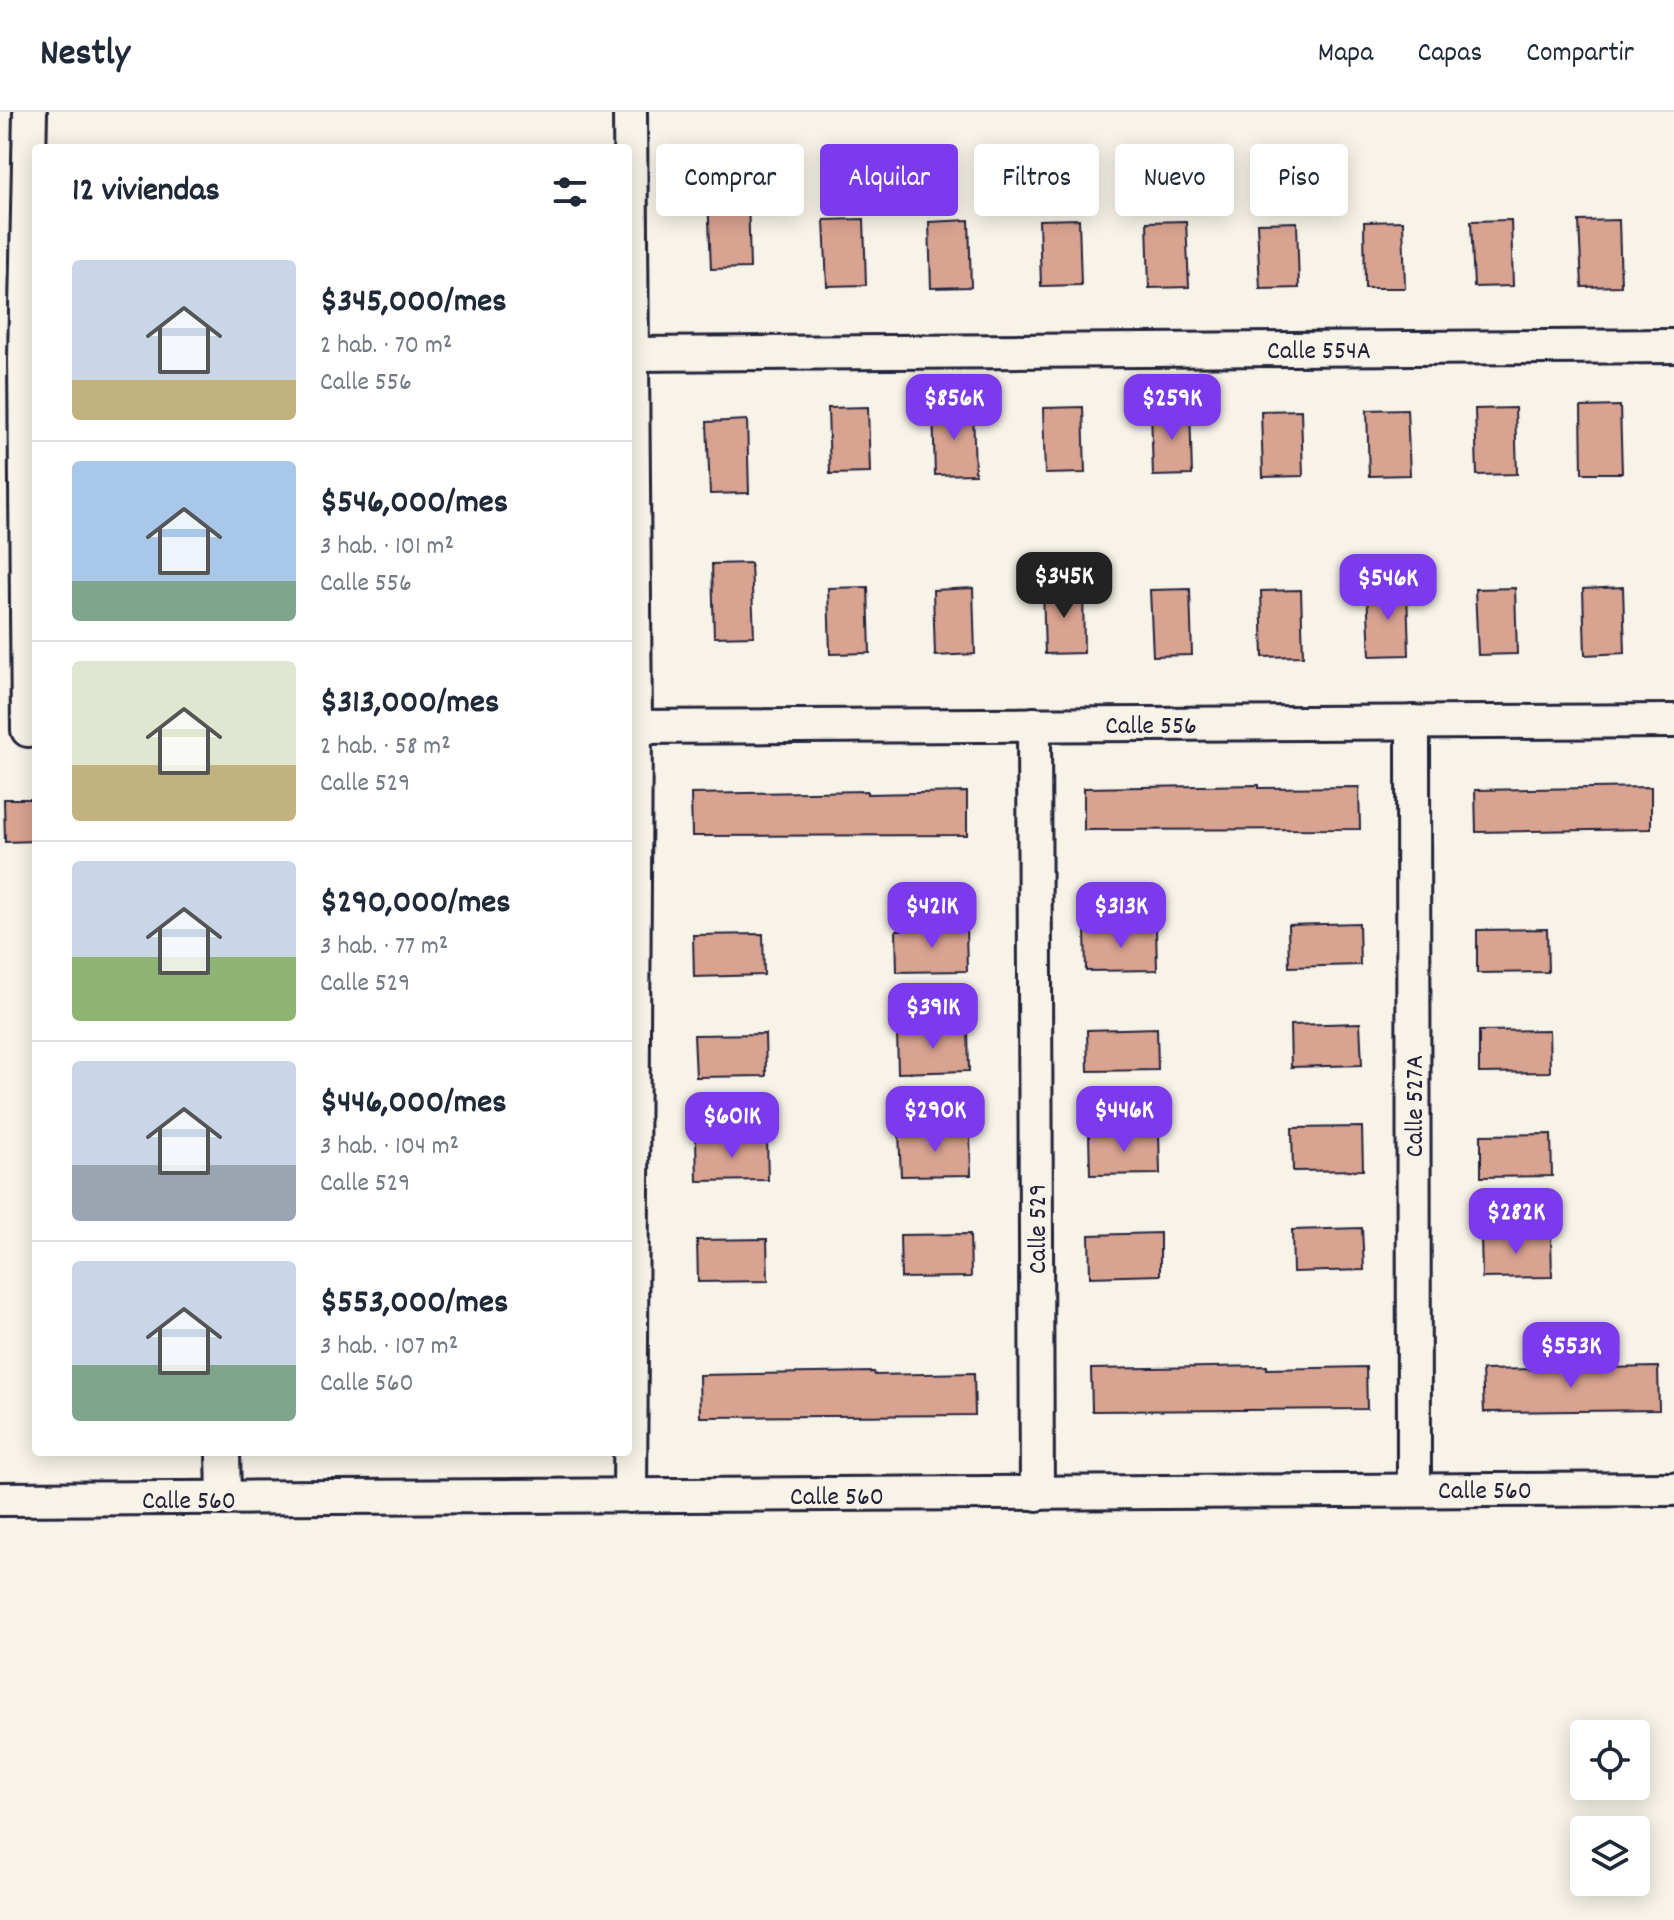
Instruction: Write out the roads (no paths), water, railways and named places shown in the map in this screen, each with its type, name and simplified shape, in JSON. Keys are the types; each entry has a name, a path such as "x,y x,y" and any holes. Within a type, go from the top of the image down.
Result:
{"street":[{"path":"21,730 20,359 30,112"},
{"path":"630,112 630,144"},
{"name":"Calle 554A","path":"632,354 1674,346"},
{"name":"Calle 556","path":"632,726 1674,721"},
{"name":"Calle 527A","path":"1413,722 1414,1489"},
{"name":"Calle 529","path":"1034,724 1037,1494"},
{"path":"223,1456 224,1498"},
{"path":"630,1456 630,1496"},
{"name":"Calle 560","path":"0,1499 1674,1489"}]}
